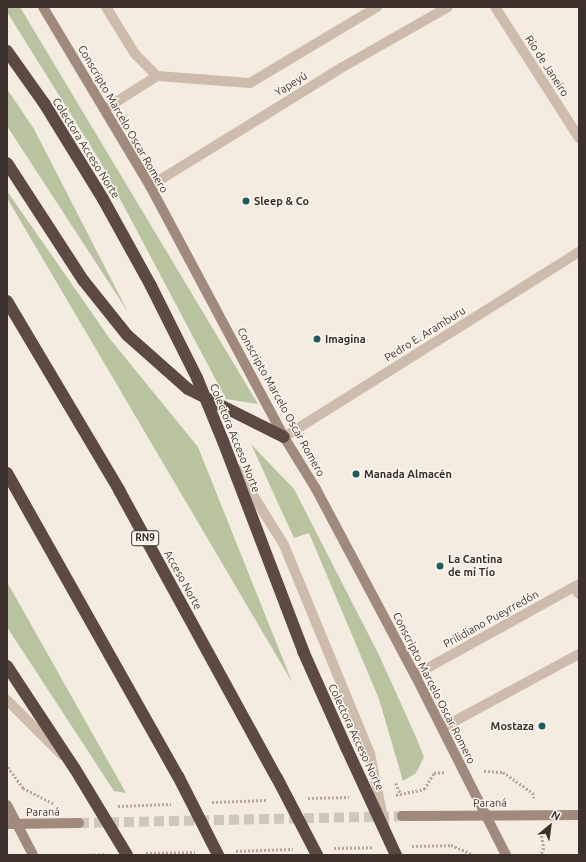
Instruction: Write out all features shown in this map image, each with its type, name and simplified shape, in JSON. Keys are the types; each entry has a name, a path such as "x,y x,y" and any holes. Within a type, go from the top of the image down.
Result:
{"highway":[{"name":"Colectora Acceso Norte","path":"7,51 44,103 103,199 151,286 197,378 228,454 303,651 387,834 400,851"},
{"path":"7,163 83,280 127,336 188,389 284,437"},
{"name":"Acceso Norte","path":"7,301 119,490 277,778 321,852"},
{"path":"7,473 178,776 218,855"},
{"path":"7,666 132,854"}],"street":[{"name":"Conscripto Marcelo Oscar Romero","path":"43,7 150,186 284,437 316,489 442,728 506,855"},
{"path":"106,7 135,54 157,76"},
{"path":"105,109 157,76 250,83 377,7"},
{"name":"Yapeyú","path":"150,186 341,68 448,7"},
{"name":"Río de Janeiro","path":"495,7 579,138"},
{"name":"Pedro E. Aramburu","path":"284,437 579,252"},
{"path":"228,454 284,544 370,754 387,834"},
{"name":"Prilidiano Pueyrredón","path":"415,676 577,588"},
{"path":"442,728 579,654"},
{"path":"7,700 75,768"},
{"path":"7,805 19,824 33,855"},
{"name":"Paraná","path":"402,816 579,815"},
{"name":"Paraná","path":"7,824 79,823"}],"path":[{"path":"7,766 23,788 46,802 62,806"},
{"path":"305,798 353,797"},
{"path":"211,802 274,800"},
{"path":"116,806 179,803"},
{"path":"400,851 451,845 475,855"},
{"path":"321,852 380,847"},
{"path":"232,851 294,849"},
{"path":"132,854 200,851"},
{"path":"82,855 106,854"}],"green space":[{"path":"7,7 20,7 258,404 226,399 100,161 7,12"},
{"path":"7,89 34,129 128,312 7,126"},
{"path":"7,191 110,339 198,447 292,682 7,198"},
{"path":"251,444 294,489 379,655 416,737 424,757 416,773 403,781 379,699 309,533 294,538"},
{"path":"7,582 126,793 114,791 7,627"}],"tunnel":[{"path":"79,823 402,816"}],"place":[{"name":"Sleep & Co","path":"246,201"},
{"name":"Imagina","path":"317,339"},
{"name":"Manada Almacén","path":"356,474"},
{"name":"La Cantina de mi Tío","path":"440,566"},
{"name":"Mostaza","path":"542,726"}]}
